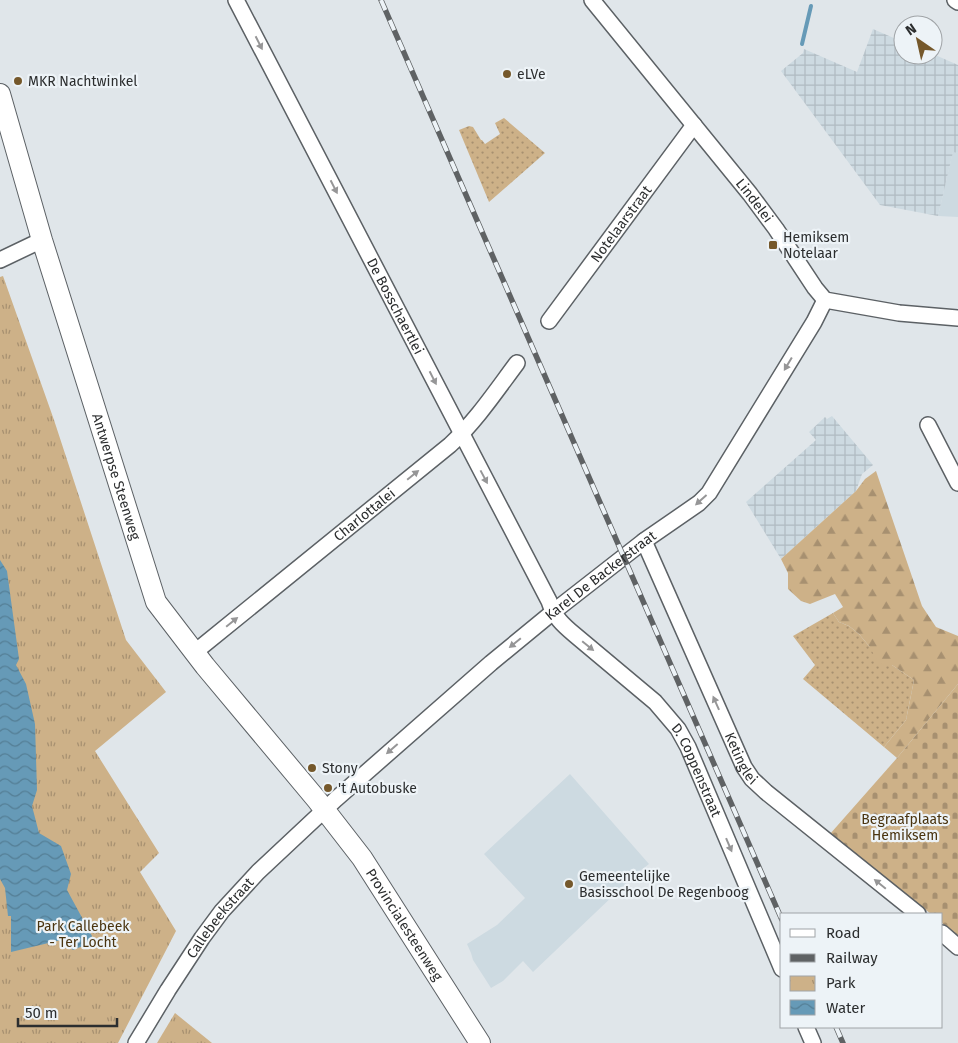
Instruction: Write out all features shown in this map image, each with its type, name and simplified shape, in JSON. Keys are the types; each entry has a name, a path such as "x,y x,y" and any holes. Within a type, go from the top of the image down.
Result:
{"main road":[{"name":"Antwerpse Steenweg","path":"0,94 42,240 156,602 194,652 325,810"},
{"name":"Provincialesteenweg","path":"325,810 362,858 480,1043"}],"street":[{"name":"De Bosschaertlei","path":"236,0 550,601 553,612"},
{"name":"Lindelei","path":"592,0 750,194 825,300"},
{"name":"Notelaarstraat","path":"549,321 694,126"},
{"path":"0,260 42,240"},
{"path":"825,300 899,313 958,318"},
{"name":"Karel De Backerstraat","path":"325,810 467,683 553,612 644,541 699,503 709,493 814,322 825,300"},
{"name":"Charlottalei","path":"194,652 462,434 517,363"},
{"path":"928,425 958,483"},
{"name":"Ketinglei","path":"644,541 744,767 752,779 917,913"},
{"name":"D. Coppenstraat","path":"553,612 564,626 655,702 678,729 688,747 780,964"},
{"name":"Callebeekstraat","path":"136,1043 186,963 222,911 258,872 325,810"},
{"path":"943,935 958,946"},
{"path":"806,1028 813,1043"}],"shaded area":[{"path":"873,29 893,38 893,65 943,65 943,58 958,65 958,153 953,152 938,216 880,205 781,71 803,53 804,49 857,72"},
{"path":"953,151 958,153 958,217 938,216"},
{"path":"832,416 873,465 862,474 856,491 781,559 746,502 816,440 809,432 825,417 827,419"},
{"name":"Gemeentelijke Basisschool De Regenboog","path":"570,774 649,864 636,874 533,972 523,961 503,981 491,988 473,960 467,944 497,925 525,898 484,854"}],"green space":[{"path":"504,118 545,153 489,202 459,130 469,126 473,127 485,144 500,134 495,123"},
{"name":"Park Callebeek - Ter Locht","path":"3,276 54,420 126,640 166,692 95,751 159,853 140,872 176,931 118,1043 0,1043 0,277"},
{"path":"876,471 922,606 936,627 958,636 958,684 897,758 884,747 906,720 914,680 892,665 884,666 877,660 859,634 849,626 839,622 833,613 843,607 835,594 810,604 801,601 788,589 788,573 781,559 856,491 865,479"},
{"path":"833,613 839,622 849,626 869,646 914,680 906,720 884,747 803,679 815,665 793,636"},
{"name":"Begraafplaats Hemiksem","path":"958,684 958,936 943,924 943,913 930,913 830,834 897,758"},
{"path":"175,1013 212,1043 157,1043"}],"water":[{"path":"0,560 7,571 19,659 16,665 26,684 35,724 37,790 32,806 39,833 61,846 71,874 67,890 92,936 90,943 73,950 61,940 11,952 11,916 8,916 5,888 0,879"}],"waterway":[{"path":"802,44 811,6"}],"railway":[{"path":"381,0 780,915"},
{"path":"836,1028 843,1043"}],"place":[{"name":"eLVe","path":"507,74"},
{"name":"MKR Nachtwinkel","path":"18,81"},
{"name":"Hemiksem Notelaar","path":"773,245"},
{"name":"Stony","path":"312,768"},
{"name":"'t Autobuske","path":"328,788"},
{"name":"Gemeentelijke Basisschool De Regenboog","path":"569,884"}]}
